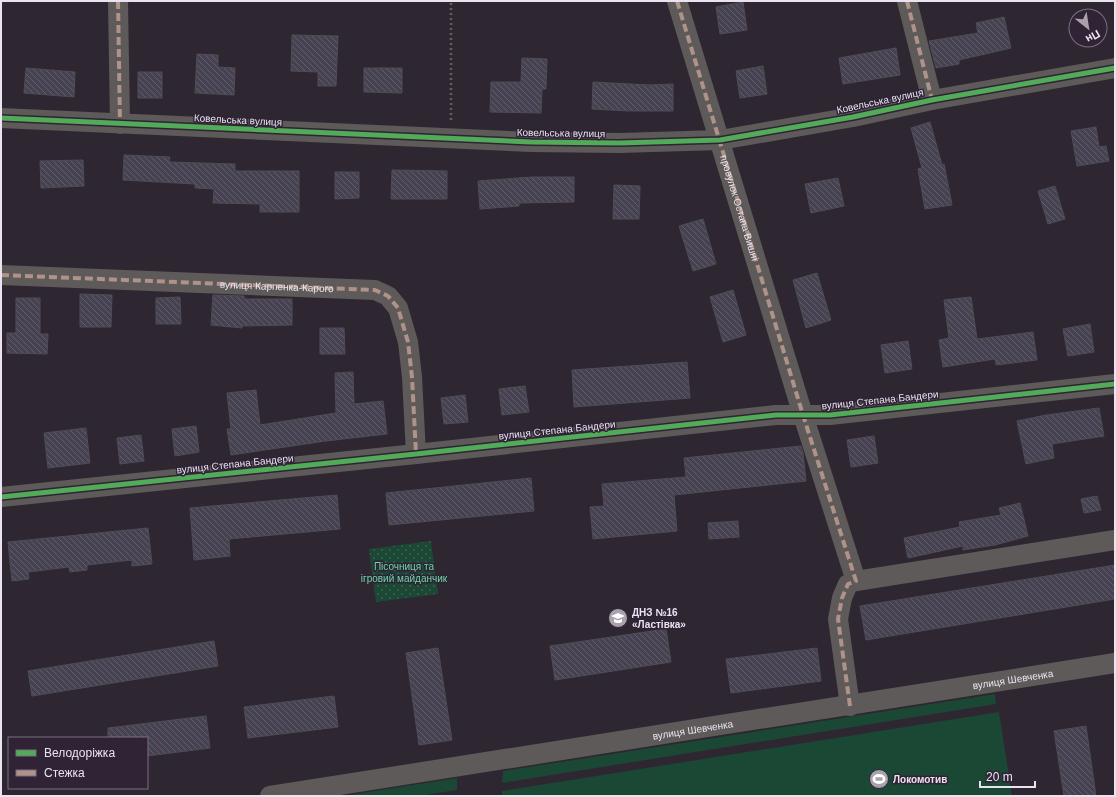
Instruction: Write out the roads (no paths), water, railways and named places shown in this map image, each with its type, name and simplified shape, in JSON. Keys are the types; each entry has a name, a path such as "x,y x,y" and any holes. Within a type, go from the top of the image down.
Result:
{"street":[{"path":"118,1 120,124"},
{"name":"провулок Остапа Вишні","path":"677,1 803,415 856,581"},
{"path":"907,1 932,100"},
{"name":"Ковельська вулиця","path":"1,118 531,142 619,144 720,140 932,100 1115,68"},
{"name":"вулиця Карпенка-Карого","path":"1,274 375,290 388,296 398,308 408,342 412,377 416,454"},
{"name":"вулиця Степана Бандери","path":"1,497 776,415 830,415 1115,384"},
{"path":"850,706 838,619 842,598 848,584 856,581 1115,540"},
{"name":"вулиця Шевченка","path":"270,796 850,706 1115,663"}],"place":[{"name":"ДНЗ №16 «Ластівка»","path":"618,618"},
{"name":"Локомотив","path":"879,779"}],"park label":[{"name":"Пісочниця та ігровий майданчик","path":"404,572"}]}
